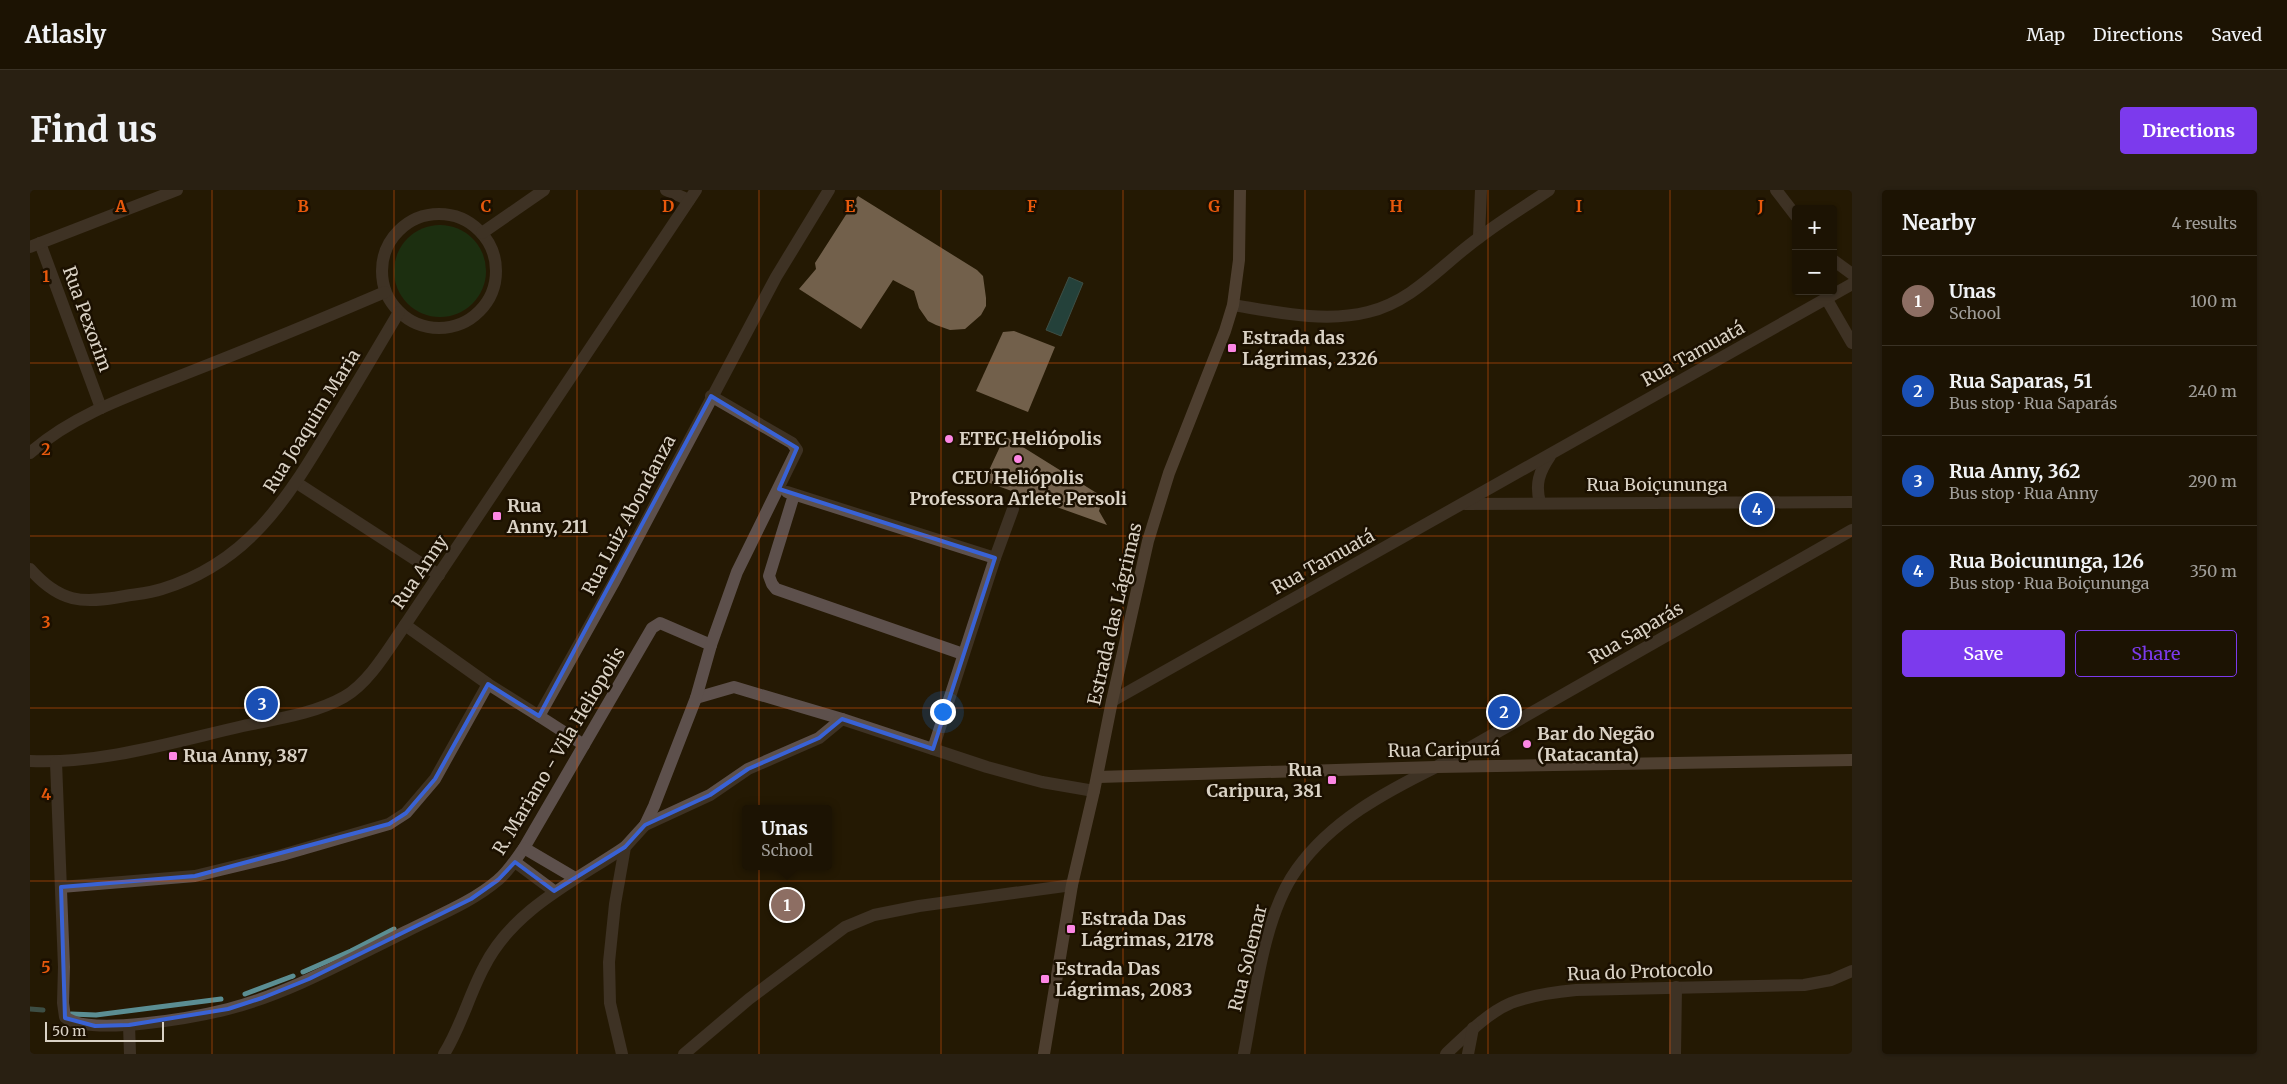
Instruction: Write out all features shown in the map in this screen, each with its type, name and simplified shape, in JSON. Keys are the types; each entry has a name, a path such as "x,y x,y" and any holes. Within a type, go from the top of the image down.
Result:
{"main road":[{"name":"Estrada das Lágrimas","path":"1044,1054 1072,885 1098,777 1112,701 1148,541 1169,473 1225,331 1233,305 1239,260 1240,190"},
{"name":"Rua Caripurá","path":"1098,777 1436,767 1852,760"}],"street":[{"path":"35,245 177,190"},
{"path":"482,233 544,190"},
{"path":"666,190 692,195"},
{"name":"Rua Luiz Abondanza","path":"539,716 614,582 711,396 776,277 829,190"},
{"path":"1479,237 1481,190"},
{"path":"1233,305 1288,314 1335,316 1367,313 1397,303 1427,281 1479,237 1549,190"},
{"path":"1776,190 1792,211"},
{"name":"Rua Anny","path":"30,761 56,762 123,754 324,706 346,696 363,682 406,625 692,195"},
{"path":"434,214 451,215 468,222 482,233 492,249 496,268 494,288 485,305 471,318 454,326 434,328 416,323 399,312 385,292 381,274 383,257 390,240 401,227 416,218 434,214"},
{"name":"Rua Pexorim","path":"35,245 101,408"},
{"path":"1837,263 1852,274"},
{"name":"Rua Tamuatá","path":"1112,701 1852,284"},
{"path":"30,453 48,437 101,408 302,328 385,292"},
{"path":"1826,298 1852,343"},
{"name":"Rua Joaquim Maria","path":"30,569 56,593 74,600 109,599 161,590 192,577 232,553 253,537 297,483 399,312"},
{"path":"646,825 696,698 711,644 737,572 759,526 780,489 797,450 796,446 711,396"},
{"path":"1540,504 1537,480 1551,454"},
{"path":"297,483 439,575"},
{"path":"780,489 995,558"},
{"path":"794,494 769,576 776,589 963,654"},
{"name":"Rua Boiçununga","path":"1462,504 1852,502"},
{"path":"933,749 995,558 1014,509"},
{"name":"Rua Saparás","path":"1436,767 1852,530"},
{"name":"R. Mariano - Vila Heliopolis","path":"61,887 64,967 63,1003 65,1018 95,1026 129,1025 228,1009 309,979 471,899 498,880 515,862 524,848 655,625 660,623 711,644"},
{"path":"406,625 488,684 584,744"},
{"path":"56,762 61,887 195,876 282,856 389,824 406,813 435,779 488,684"},
{"path":"696,698 734,687 1042,782 1094,792"},
{"path":"444,1054 484,966 494,950 517,923 554,891 625,847 646,825 710,795 748,769 819,738 842,719"},
{"name":"Rua Solemar","path":"1244,1054 1260,968 1270,931 1281,898 1296,869 1317,845 1353,814 1389,791 1436,767"},
{"path":"622,1054 610,1003 609,962 615,904 625,847"},
{"path":"524,848 575,878"},
{"path":"515,862 554,891"},
{"path":"684,1054 749,999 845,927 874,915 919,906 1072,885"},
{"name":"Rua do Protocolo","path":"1446,1054 1473,1028 1509,1004 1543,994 1576,990 1804,985 1831,980 1852,971"},
{"path":"1675,1054 1676,987"},
{"path":"129,1025 130,1054"},
{"path":"1468,1054 1473,1028"}],"highlighted area":[{"path":"711,396 797,448 779,489 995,558 933,749 842,719 819,738 748,769 710,795 645,825 625,847 554,891 515,862 498,880 471,899 309,979 262,998 228,1009 129,1025 95,1026 65,1018 61,887 195,876 389,824 406,813 435,779 488,684 539,716"}],"green space":[{"path":"440,225 458,229 472,239 482,253 486,271 482,289 472,303 458,313 440,317 422,313 408,303 398,289 394,271 398,253 408,239 422,229"}],"water":[{"path":"1069,277 1083,283 1061,336 1046,330"}],"building":[{"path":"858,196 977,270 983,276 986,298 986,306 981,315 965,329 950,330 936,325 928,321 919,308 914,291 893,280 861,329 799,289 816,269 815,263"},
{"path":"1014,331 1055,347 1028,412 976,391 1003,332"},
{"name":"CEU Heliópolis Professora Arlete Persoli","path":"1005,436 1103,497 1099,511 1107,525 984,481"}],"waterway":[{"path":"303,972 351,951 394,929"},
{"path":"245,994 293,976"},
{"path":"71,1014 96,1015 221,999"},
{"path":"30,1009 43,1010"}],"place":[{"name":"Estrada das Lágrimas, 2326","path":"1232,348"},
{"name":"ETEC Heliópolis","path":"949,439"},
{"name":"CEU Heliópolis Professora Arlete Persoli","path":"1018,459"},
{"name":"Rua Boicununga, 126","path":"1757,509"},
{"name":"Rua Anny, 211","path":"497,516"},
{"name":"Rua Anny, 362","path":"262,704"},
{"name":"Rua Saparas, 51","path":"1504,712"},
{"name":"Bar do Negão (Ratacanta)","path":"1527,744"},
{"name":"Rua Anny, 387","path":"173,756"},
{"name":"Rua Caripura, 381","path":"1332,780"},
{"name":"Unas","path":"787,905"},
{"name":"Estrada Das Lágrimas, 2178","path":"1071,929"},
{"name":"Estrada Das Lágrimas, 2083","path":"1045,979"}]}
